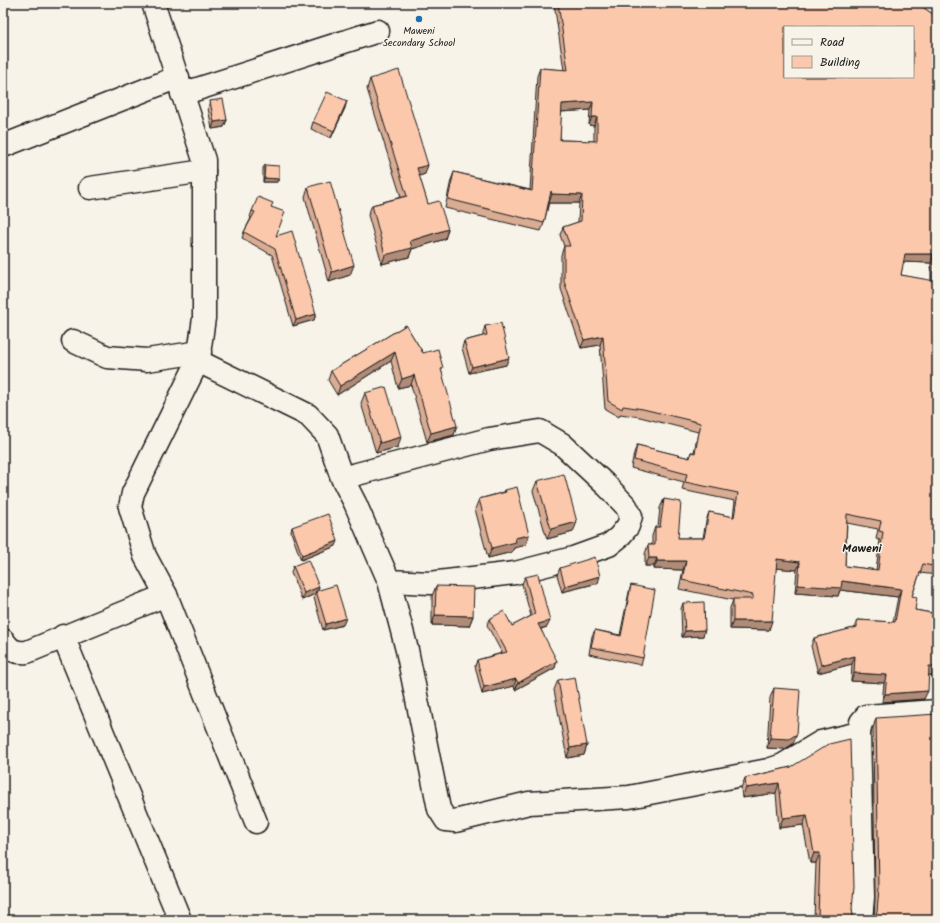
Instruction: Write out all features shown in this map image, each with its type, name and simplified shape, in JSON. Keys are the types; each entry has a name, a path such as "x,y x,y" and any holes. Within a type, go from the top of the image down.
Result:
{"street":[{"path":"153,3 204,160 204,318 199,357 134,493 130,507 145,556 166,595 256,822"},
{"path":"3,146 180,86 378,31"},
{"path":"90,188 204,171"},
{"path":"73,341 108,357 147,360 199,357 308,415 327,435 342,478 355,503 388,581 408,650 439,809 446,820 455,821 529,803 629,797 768,770 783,765 821,742 859,733"},
{"path":"342,478 489,438 540,431 562,444 607,486 626,506 631,516 628,526 609,545 573,558 516,573 438,582 388,581"},
{"path":"3,640 10,650 17,653 27,652 166,595"},
{"path":"63,636 180,920"},
{"path":"861,920 863,897 859,733 861,722 866,716 937,711"}],"building":[{"path":"558,3 917,3 937,17 937,567 923,564 912,596 917,597 915,610 937,614 937,667 929,666 928,691 885,694 887,675 854,673 855,656 821,665 814,638 857,627 857,620 895,622 901,589 842,581 841,588 798,585 800,562 777,559 772,621 733,621 733,599 753,599 753,595 682,580 686,561 657,561 657,558 649,558 648,545 655,545 655,527 660,527 664,499 681,502 678,538 704,538 709,512 734,517 738,493 685,482 687,474 634,460 637,445 690,458 691,452 695,453 701,423 643,409 623,406 622,409 608,401 603,336 584,340 564,281 564,246 570,246 563,227 581,221 582,195 552,194 551,191 544,223 448,199 454,172 532,191 540,68 568,70","holes":["593,102 592,117 597,117 597,141 560,140 562,104","905,254 934,254 935,281 901,275","847,514 881,521 879,531 883,532 878,570 845,566"]},
{"path":"399,70 428,165 417,168 428,204 439,201 448,229 410,241 412,248 385,255 372,205 407,196 370,79"},
{"path":"327,92 347,101 334,131 313,122"},
{"path":"223,99 227,120 214,122 210,101"},
{"path":"265,165 279,166 279,179 264,178"},
{"path":"330,181 354,265 332,272 308,187"},
{"path":"258,197 273,203 271,207 285,212 276,236 292,231 316,314 296,320 275,249 244,232 255,212 252,211"},
{"path":"501,323 509,358 472,367 464,341 487,335 485,326"},
{"path":"406,325 423,353 438,349 443,368 441,369 457,426 431,433 414,375 402,379 395,352 340,386 331,371"},
{"path":"386,387 401,437 380,443 365,393"},
{"path":"564,474 577,522 551,529 537,481"},
{"path":"517,487 529,535 515,538 516,542 492,548 479,499 506,492 505,490"},
{"path":"328,514 338,541 302,555 292,527"},
{"path":"595,557 600,576 565,586 560,568"},
{"path":"308,560 319,587 304,593 293,566"},
{"path":"538,574 550,621 538,624 557,661 518,683 516,679 484,687 477,660 507,652 489,619 504,611 512,626 535,614 525,577"},
{"path":"336,585 346,618 326,624 316,591"},
{"path":"631,585 655,590 643,658 591,647 595,630 621,636"},
{"path":"436,586 474,587 473,616 435,615"},
{"path":"704,602 705,630 685,631 683,603"},
{"path":"575,677 587,745 570,748 558,680"},
{"path":"774,688 800,690 797,734 789,739 770,738"},
{"path":"937,714 937,920 871,920 875,918 877,912 879,888 876,718"},
{"path":"850,739 854,887 852,909 853,916 857,920 818,920 820,853 814,853 807,815 783,818 779,783 746,788 745,778 791,767 829,744"}],"place":[{"name":"Maweni Secondary School","path":"419,19"}],"district":[{"name":"Maweni","path":"862,548"}]}
